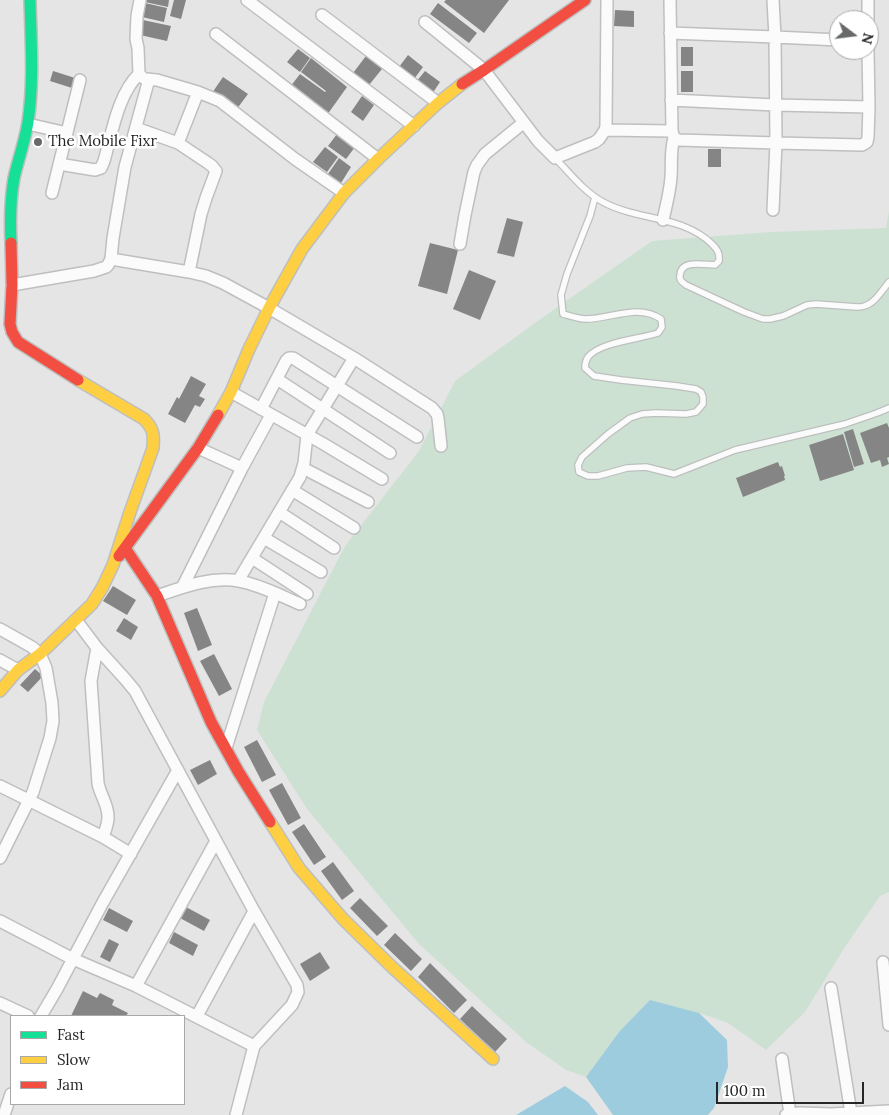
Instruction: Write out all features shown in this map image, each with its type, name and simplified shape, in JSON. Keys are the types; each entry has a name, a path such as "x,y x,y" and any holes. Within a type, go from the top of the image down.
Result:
{"street":[{"path":"0,692 18,670 40,654 92,604 102,588 113,565 153,448 154,438 150,425 144,419 39,356 18,342 12,332 10,310 12,285 5,225 28,124 32,72 30,0"},
{"path":"139,74 136,33 140,0"},
{"path":"247,0 414,126"},
{"path":"113,565 198,448 218,416 231,392 249,349 302,250 344,193 438,103 460,85 585,0"},
{"path":"425,22 484,70 523,123 555,158 595,142 605,130 607,101 607,0"},
{"path":"663,220 671,177 673,134 670,0"},
{"path":"773,0 776,143 773,210"},
{"path":"322,15 438,103"},
{"path":"670,33 829,40"},
{"path":"216,34 378,159"},
{"path":"605,130 673,134 679,140 864,144 867,142 868,137 868,60"},
{"path":"139,74 142,77 198,92 220,101 295,159 344,193"},
{"path":"59,164 95,170 101,168 127,90 132,80 139,74"},
{"path":"12,285 94,271 108,265 111,259 122,182 149,79"},
{"path":"52,193 80,80"},
{"path":"178,143 198,92"},
{"path":"671,100 869,107"},
{"path":"460,244 464,215 477,165 485,154 523,123"},
{"path":"28,124 67,133"},
{"path":"112,132 134,134 178,143 208,163 216,171 204,206 189,272"},
{"path":"111,259 206,276 270,308 354,358 435,411 438,418 441,446"},
{"path":"0,328 12,332"},
{"path":"183,586 242,468 266,412 276,379 289,358 293,358 417,437"},
{"path":"238,581 300,477 307,435 354,358"},
{"path":"276,379 390,454"},
{"path":"231,392 382,479"},
{"path":"198,448 242,468"},
{"path":"303,468 368,502"},
{"path":"292,490 354,528"},
{"path":"279,512 334,548"},
{"path":"264,538 321,572"},
{"path":"125,548 156,596 211,722 238,771 289,853 310,882 356,932 493,1059"},
{"path":"252,558 307,594"},
{"path":"156,596 183,586 208,581 238,581 262,587 300,604"},
{"path":"226,748 275,593"},
{"path":"76,620 97,648 135,691 254,911 296,981 298,988 292,1005 254,1046 236,1115"},
{"path":"0,629 32,647 40,654 46,668 53,721 38,780 30,801 0,858"},
{"path":"97,648 91,691 99,792 109,817 103,837"},
{"path":"0,660 18,670"},
{"path":"42,1015 178,770"},
{"path":"0,786 103,837 131,854"},
{"path":"136,986 216,840"},
{"path":"197,1016 254,911"},
{"path":"0,921 73,959 136,986 254,1046"},
{"path":"883,962 889,1025"},
{"path":"831,988 846,1114"},
{"path":"0,1003 26,1015"},
{"path":"782,1059 788,1114 883,1113"},
{"path":"4,1115 10,1097"}],"lane":[{"path":"555,158 595,198 608,205 677,223 699,234 719,253 719,261 715,265 690,265 683,268 680,275 681,282 756,317 770,319 807,305 816,304 863,306 872,302 889,282"},
{"path":"595,198 561,295 563,314 587,319 637,312 653,314 661,319 662,327 658,334 603,347 588,356 585,368 594,376 696,389 701,392 703,404 696,412 686,414 672,412 656,413 642,414 630,418 582,457 578,465 579,472 588,476 598,476 627,468 646,467 674,474 735,450 845,424 889,408"}],"green space":[{"path":"889,211 889,892 880,896 845,947 805,1012 766,1050 728,1023 699,1013 619,1032 586,1077 566,1070 526,1042 419,944 307,809 257,730 264,702 345,546 419,451 455,381 652,241 771,232 886,228"}],"water":[{"path":"650,1000 699,1013 727,1040 728,1067 714,1108 708,1115 613,1115 586,1077 619,1032"},
{"path":"565,1086 588,1102 598,1115 516,1115"}],"building":[{"path":"145,0 169,0 168,7 145,2"},
{"path":"174,0 186,0 181,19 170,16"},
{"path":"446,0 509,0 484,33 444,2"},
{"path":"145,3 167,8 164,22 142,17"},
{"path":"438,3 477,33 469,43 430,14"},
{"path":"615,10 634,11 634,27 614,26"},
{"path":"143,20 171,26 167,41 140,35"},
{"path":"681,47 693,47 693,66 681,66"},
{"path":"298,49 310,58 300,72 287,62"},
{"path":"408,55 423,67 414,79 399,67"},
{"path":"366,56 382,69 369,85 353,73"},
{"path":"311,58 347,87 327,115 290,87 300,74 326,91 301,72"},
{"path":"53,71 75,78 72,88 50,81"},
{"path":"425,71 440,82 432,94 416,82"},
{"path":"681,71 693,71 693,92 681,92"},
{"path":"223,77 248,94 236,110 212,93"},
{"path":"362,96 374,105 363,121 351,112"},
{"path":"337,134 355,147 346,159 328,146"},
{"path":"325,147 338,157 327,172 313,162"},
{"path":"708,149 721,149 721,167 708,167"},
{"path":"339,158 351,167 341,183 328,174"},
{"path":"507,218 523,222 514,257 497,253"},
{"path":"430,243 458,250 447,294 418,286"},
{"path":"469,270 496,281 480,320 453,309"},
{"path":"191,376 206,384 199,396 205,399 200,407 195,405 185,423 168,414 177,397 179,399"},
{"path":"887,423 889,428 889,457 887,458 889,464 882,467 880,460 871,463 860,433"},
{"path":"853,429 864,464 854,467 844,432"},
{"path":"843,434 854,470 820,481 809,445"},
{"path":"778,462 780,467 782,466 785,480 743,497 736,478"},
{"path":"113,586 136,600 127,615 103,601"},
{"path":"197,608 212,645 198,651 184,613"},
{"path":"124,618 138,627 131,640 116,631"},
{"path":"214,654 232,689 219,696 200,661"},
{"path":"35,669 43,676 28,692 20,685"},
{"path":"257,740 276,775 262,782 244,747"},
{"path":"210,760 217,774 198,785 190,770"},
{"path":"282,783 301,818 288,825 269,790"},
{"path":"304,824 326,857 314,865 292,832"},
{"path":"333,862 354,891 342,900 321,871"},
{"path":"360,898 388,926 377,936 350,908"},
{"path":"186,907 210,920 204,931 180,918"},
{"path":"109,908 133,921 127,932 103,920"},
{"path":"174,932 198,945 193,956 169,943"},
{"path":"395,933 422,959 411,971 384,945"},
{"path":"109,939 119,944 110,962 100,957"},
{"path":"320,952 330,968 310,981 300,964"},
{"path":"430,963 467,1000 454,1013 418,977"},
{"path":"83,991 97,998 100,993 114,1000 112,1005 128,1013 127,1015 71,1015"},
{"path":"472,1006 507,1039 495,1052 460,1019"}],"traffic: fast":[{"path":"11,243 13,186 27,129 30,107 32,61 30,0"}],"traffic: slow":[{"path":"218,415 231,392 269,308 302,249 344,193 438,103 462,84"},
{"path":"0,691 18,670 40,654 92,604 113,565 153,448 153,432 144,419 78,380"},
{"path":"270,822 299,868 343,919 392,967 493,1059"}],"traffic: jam":[{"path":"462,84 585,0"},
{"path":"11,243 12,285 10,324 12,332 18,342 78,380"},
{"path":"119,556 198,448 218,415"},
{"path":"125,548 157,596 211,722 238,771 270,822"}],"place":[{"name":"The Mobile Fixr","path":"38,142"}]}
